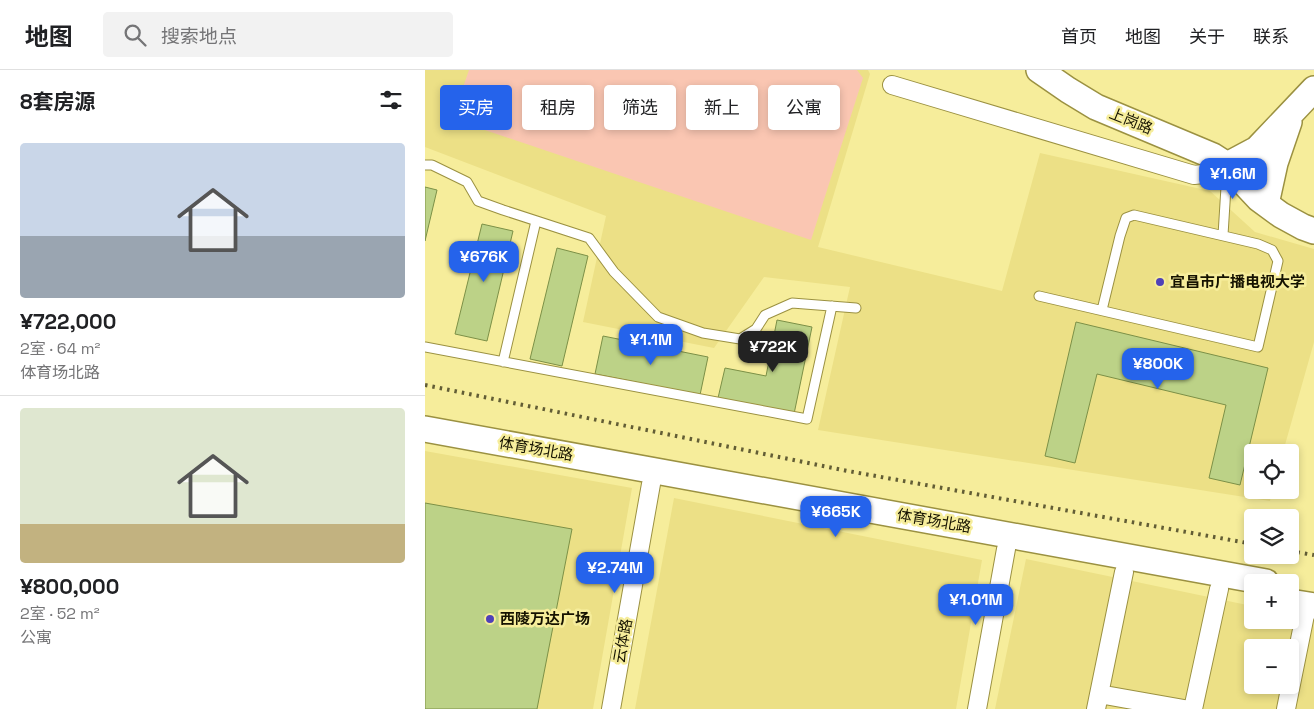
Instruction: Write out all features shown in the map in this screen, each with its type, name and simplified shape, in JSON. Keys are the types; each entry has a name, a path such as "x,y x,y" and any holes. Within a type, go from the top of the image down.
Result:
{"main road":[{"name":"上岗路","path":"1039,70 1096,107 1186,144 1227,165 1259,199 1281,215 1314,231"},
{"path":"1227,165 1257,149 1306,97"},
{"path":"1266,204 1285,129 1306,97"},
{"name":"体育场北路","path":"425,429 1244,578"},
{"name":"体育场北路","path":"425,444 1244,593"}],"street":[{"path":"892,85 1194,175 1212,174 1227,165"},
{"name":"云体路","path":"611,709 651,484"},
{"path":"977,709 1007,549"},
{"path":"1124,572 1098,701 1184,709"},
{"path":"1193,709 1219,589"},
{"path":"1286,709 1306,601"}],"lane":[{"path":"425,165 432,165 467,182 478,201 589,238 614,272 658,317 703,333 740,339 756,329 765,315 792,303 856,308"},
{"path":"1223,235 1227,165"},
{"path":"1039,296 1258,347 1278,261 1272,250 1258,244 1134,215 1126,218 1102,310"},
{"path":"503,362 536,221"},
{"path":"425,347 807,419 832,306"}],"shaded area":[{"name":"宜昌市广播电视大学","path":"425,70 868,70 870,74 818,247 1002,291 1040,153 1210,191 1255,232 1314,249 1314,342 1285,444 1244,444 1244,497 818,430 850,287 764,277 714,348 583,322 606,216 425,147"},
{"path":"469,70 857,70 863,78 811,240 485,130 512,130 512,85 464,85"},
{"name":"西陵万达广场","path":"425,451 632,488 593,709 425,709"},
{"path":"674,498 982,560 956,709 635,709"},
{"path":"1026,559 1244,604 1244,629 1299,629 1299,616 1314,619 1314,709 995,709"}],"building":[{"path":"425,187 437,190 425,241"},
{"path":"482,224 513,231 487,341 455,334"},
{"path":"557,248 588,256 562,366 530,359"},
{"path":"777,320 812,327 794,414 718,398 725,368 766,376"},
{"path":"1076,322 1268,368 1250,444 1244,444 1244,468 1240,485 1209,478 1226,405 1097,374 1075,463 1045,456"},
{"path":"603,336 708,357 700,395 595,374"},
{"name":"西陵万达广场","path":"425,503 572,529 537,709 425,709"}],"railway":[{"path":"425,385 848,471 1244,542"},
{"path":"1299,552 1314,555"}],"place":[{"name":"宜昌市广播电视大学","path":"1160,282"},
{"name":"西陵万达广场","path":"490,619"}]}
